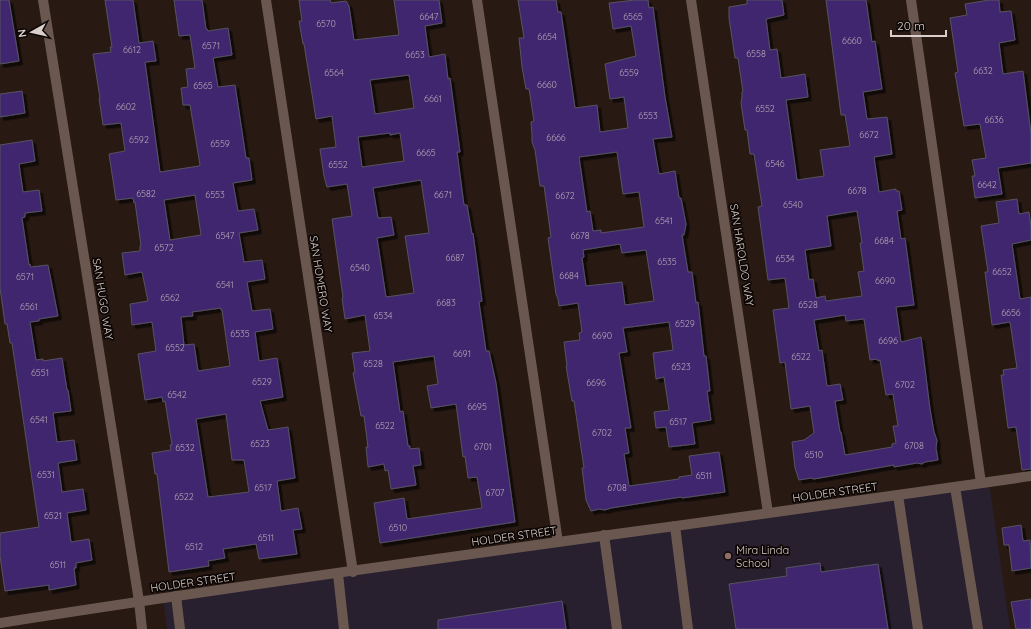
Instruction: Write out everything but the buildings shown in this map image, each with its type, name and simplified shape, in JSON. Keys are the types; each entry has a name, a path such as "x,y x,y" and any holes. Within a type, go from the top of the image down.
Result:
{"street":[{"name":"SAN HUGO WAY","path":"43,0 139,601 142,629"},
{"name":"SAN HOMERO WAY","path":"266,0 353,572"},
{"path":"477,0 558,542"},
{"name":"SAN HAROLDO WAY","path":"691,0 768,513"},
{"path":"911,0 981,483"},
{"name":"HOLDER STREET","path":"0,623 139,601 1031,476"},
{"path":"955,487 978,629"},
{"path":"898,495 918,629"},
{"path":"675,526 688,629"},
{"path":"604,535 617,629"},
{"path":"338,574 344,629"},
{"path":"176,596 180,629"}],"shaded area":[{"name":"Mira Linda School","path":"989,482 1010,629 167,629 163,598"}],"place":[{"name":"Mira Linda School","path":"728,556"}]}
